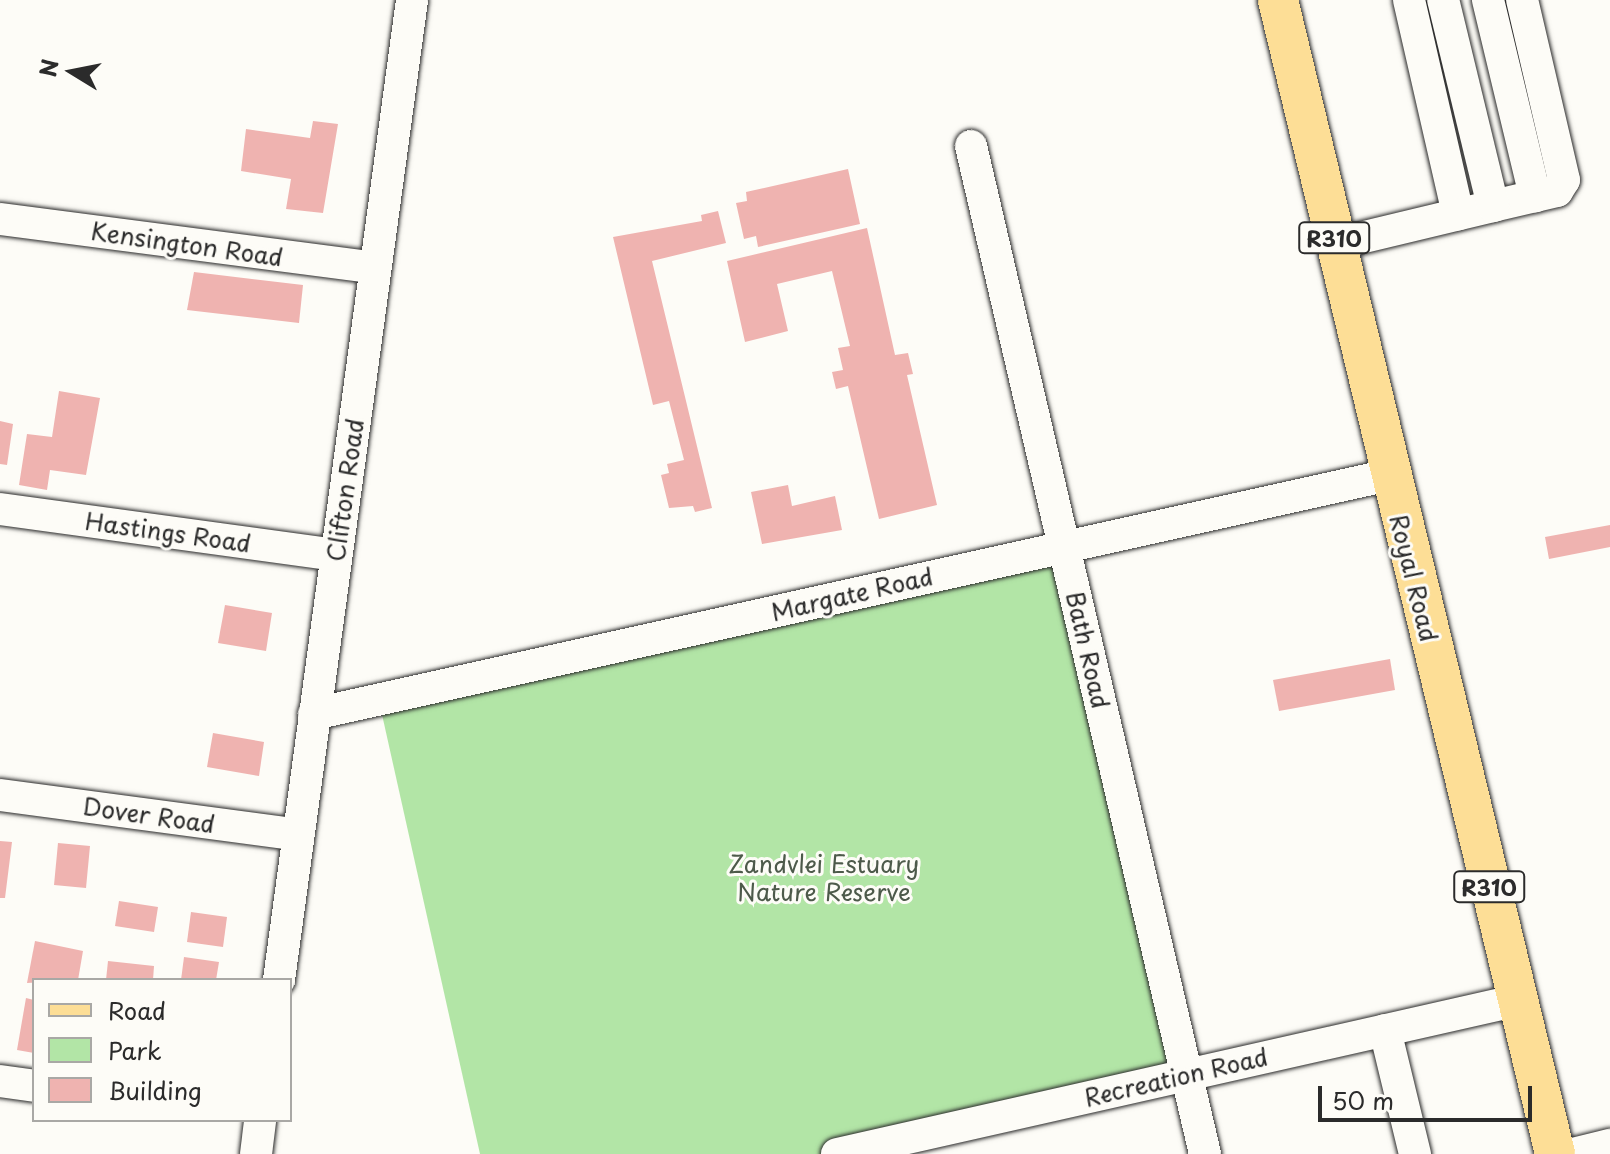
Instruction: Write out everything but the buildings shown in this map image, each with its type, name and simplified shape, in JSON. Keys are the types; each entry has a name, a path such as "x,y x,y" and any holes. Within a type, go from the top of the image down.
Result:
{"main road":[{"name":"Royal Road","path":"1278,0 1515,1001 1555,1154"}],"street":[{"name":"Clifton Road","path":"279,978 412,0"},
{"path":"1409,0 1458,214"},
{"path":"1443,0 1493,206"},
{"path":"1488,0 1535,196"},
{"path":"1335,244 1557,191 1564,180 1522,0"},
{"name":"Bath Road","path":"971,146 1205,1154"},
{"name":"Kensington Road","path":"0,219 375,268"},
{"name":"Margate Road","path":"314,714 1389,475"},
{"name":"Hastings Road","path":"0,509 336,555"},
{"name":"Dover Road","path":"0,795 298,835"},
{"name":"Recreation Road","path":"851,1152 1515,1001"},
{"path":"1385,1030 1415,1154"},
{"path":"0,1081 32,1086"},
{"path":"256,1154 260,1122"},
{"path":"1573,1154 1610,1145"}],"green space":[{"name":"Zandvlei Estuary Nature Reserve","path":"1064,546 1187,1075 836,1154 480,1154 379,701"}]}
